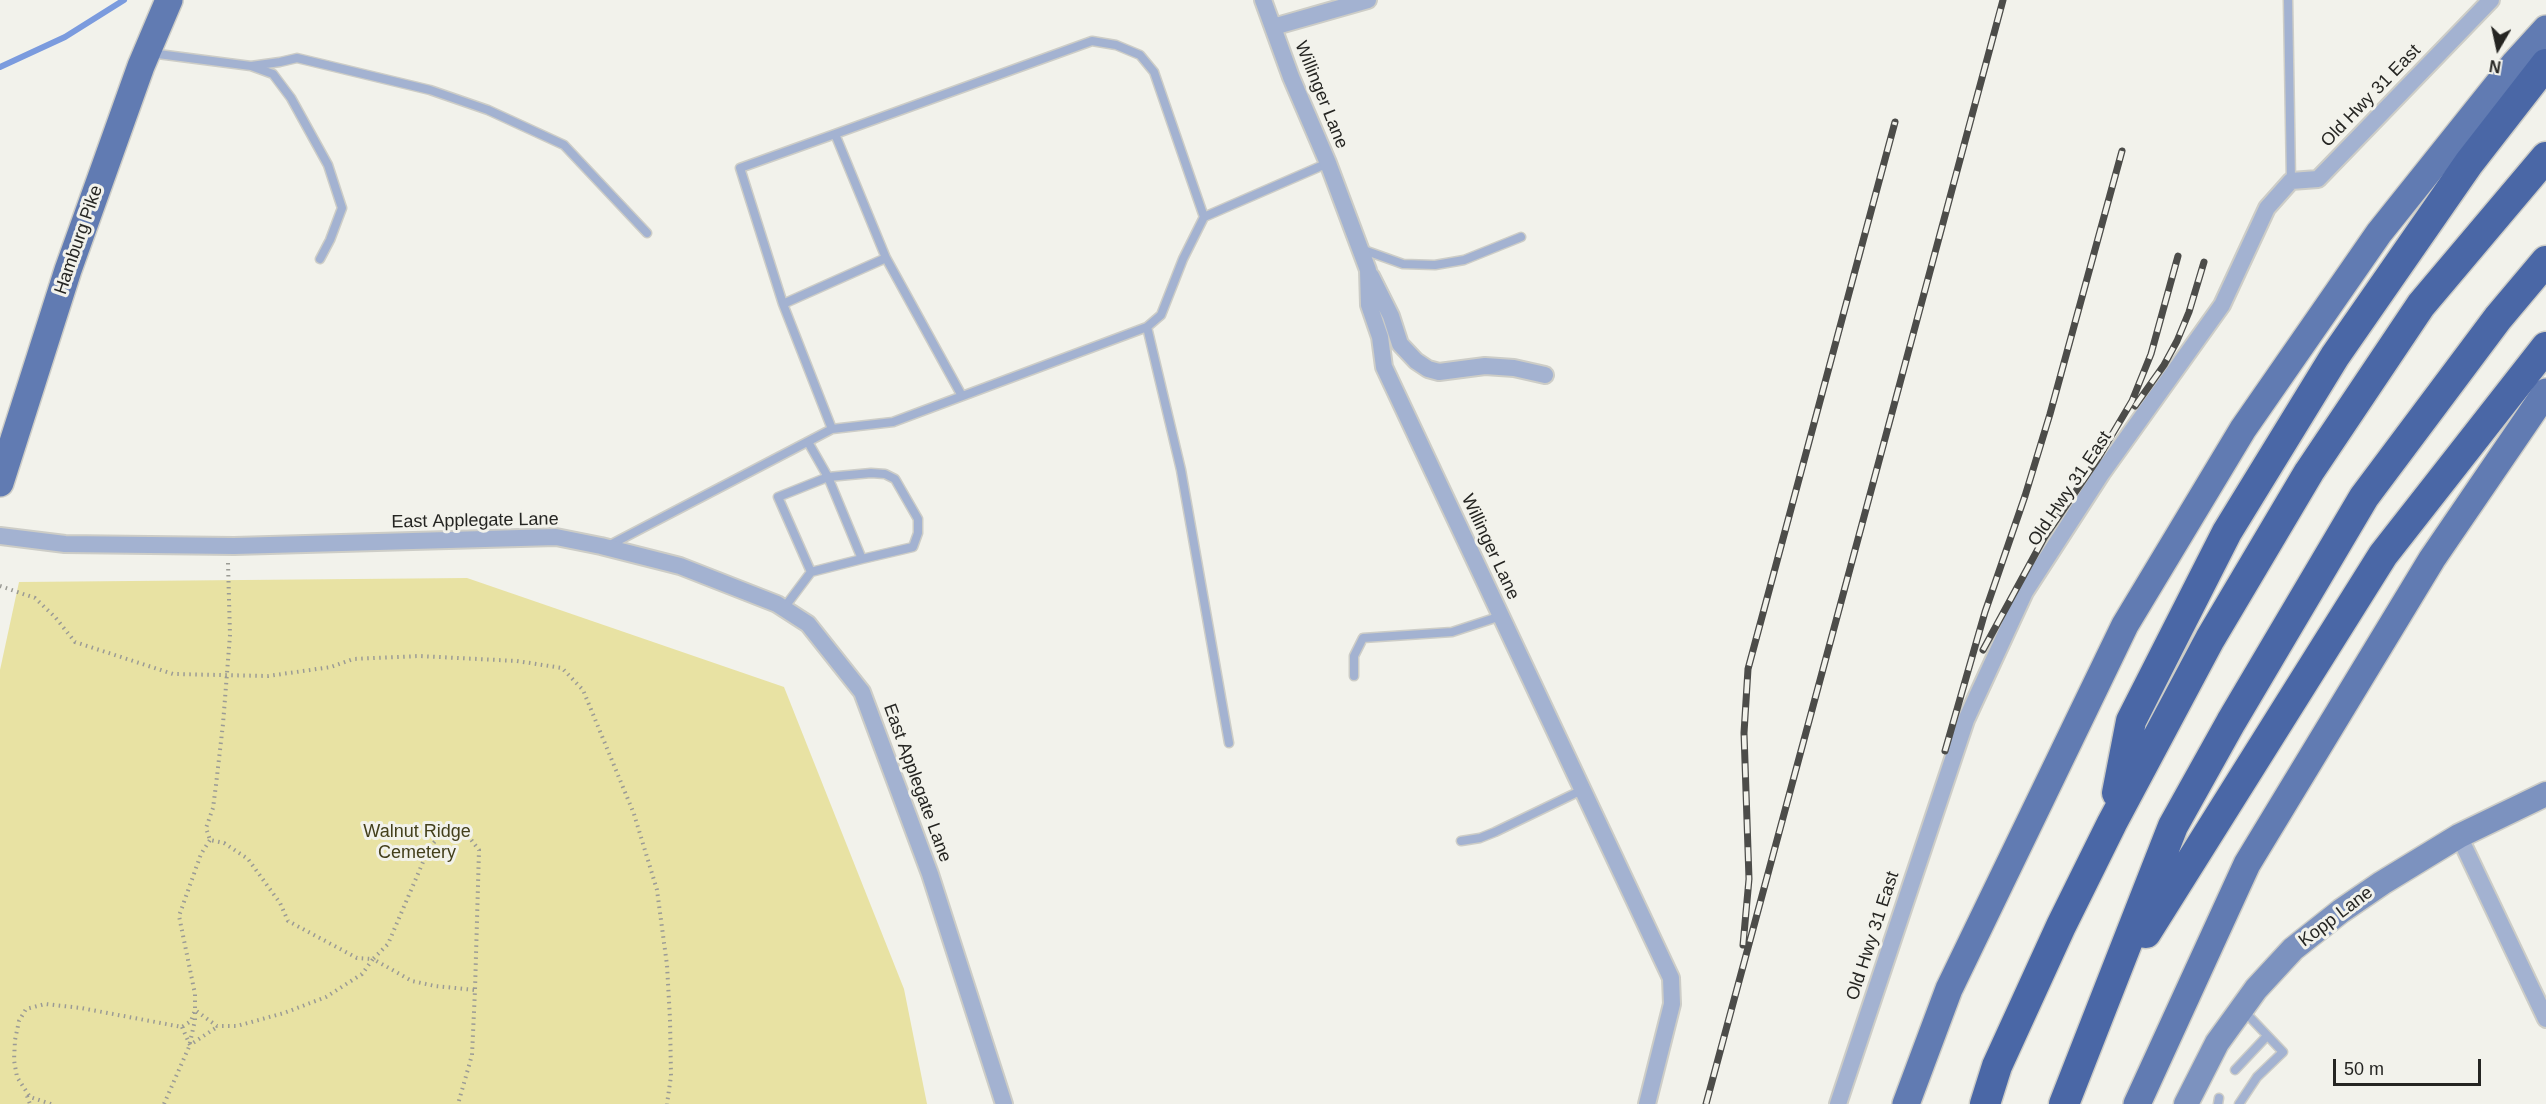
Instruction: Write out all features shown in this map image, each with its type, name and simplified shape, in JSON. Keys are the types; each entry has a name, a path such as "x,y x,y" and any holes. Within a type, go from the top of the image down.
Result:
{"highway":[{"path":"2112,823 2131,721 2227,532 2335,356 2469,163 2546,64"},
{"path":"1985,1104 2002,1055 2112,823 2210,639 2309,472 2421,305 2546,157"},
{"path":"2064,1104 2173,826 2231,722 2358,507 2470,354 2546,261"},
{"path":"2105,1000 2383,555 2546,347"}],"main road":[{"name":"Hamburg Pike","path":"0,483 68,270 149,46 169,0"},
{"path":"1906,1104 1949,989 2125,625 2243,429 2379,233 2515,63 2546,29"},
{"path":"2137,1104 2247,864 2432,559 2546,392"}],"street":[{"name":"Willinger Lane","path":"1263,0 1291,77 1328,163 1368,270 1369,305 1380,337 1384,367 1671,978 1672,1004 1647,1104"},
{"path":"1273,27 1368,0"},
{"name":"Old Hwy 31 East","path":"1838,1104 1966,720 2025,592 2102,473 2222,305 2267,208 2291,182 2318,179 2491,0"},
{"path":"1368,270 1391,316 1400,344 1416,361 1428,369 1439,372 1485,366 1529,370 1545,375"},
{"name":"East Applegate Lane","path":"0,536 65,544 228,546 556,537 680,566 784,609 808,624 862,692 930,874 1004,1104"},
{"name":"Kopp Lane","path":"2186,1104 2217,1043 2256,989 2293,949 2349,905 2459,836 2546,794"},
{"path":"2459,836 2546,1019"}],"lane":[{"path":"2288,0 2291,182"},
{"path":"832,429 783,304 740,168 1092,42 1116,45 1140,55 1154,72 1204,218"},
{"path":"149,46 251,66 273,74 291,98 328,165 342,208 320,259"},
{"path":"251,66 297,58 430,90 488,110 564,145 647,233"},
{"path":"835,134 886,258 962,396"},
{"path":"605,547 832,429 893,422 1148,327 1161,315 1183,259 1204,218 1328,163"},
{"path":"1360,249 1403,264 1435,265 1464,260 1521,237"},
{"path":"783,304 886,258"},
{"path":"1148,327 1181,470 1229,743"},
{"path":"808,442 828,477 862,559"},
{"path":"784,609 811,572 913,547 918,533 918,519 896,479 885,474 871,472 828,477 778,497 811,572"},
{"path":"1354,676 1354,656 1364,638 1452,632 1501,616"},
{"path":"1461,841 1480,838 1495,832 1582,790"},
{"path":"2239,1104 2257,1077 2283,1052 2242,1009"},
{"path":"2235,1070 2267,1036"}],"path":[{"path":"210,840 206,828 213,808 216,785 230,635 228,546"},
{"path":"0,586 35,598 55,617 75,642 173,674 268,676 331,667 353,659 419,656 517,661 562,668 583,690 634,814 657,890 670,1019 671,1076 668,1104"},
{"path":"195,1010 218,1026 237,1026 274,1016 326,997 362,974 388,944 429,848 445,830 453,828 466,833 479,850 472,1055 458,1104"},
{"path":"210,840 224,843 248,859 280,903 288,921 357,958 374,959 412,981 475,990"},
{"path":"164,1104 190,1046 195,1010 195,994 179,916 201,854 210,840"},
{"path":"30,1104 17,1077 14,1060 20,1021 26,1009 45,1004 81,1008 182,1027 191,1021 195,1010"},
{"path":"190,1046 218,1026"},
{"path":"182,1027 190,1046"},
{"path":"25,1092 30,1097 51,1104"}],"green space":[{"name":"Walnut Ridge Cemetery","path":"467,578 784,687 904,989 927,1104 0,1104 0,670 19,582"}],"waterway":[{"path":"0,67 65,37 124,0"}],"railway":[{"path":"1706,1104 2003,0"},
{"path":"1743,945 1749,879 1744,733 1748,669 1895,122"},
{"path":"1945,751 1985,612 2025,496 2050,414 2122,151"},
{"path":"1983,650 2044,538 2097,460 2132,401 2151,354 2178,256"},
{"path":"2135,406 2164,365 2177,341 2189,312 2204,262"}]}
